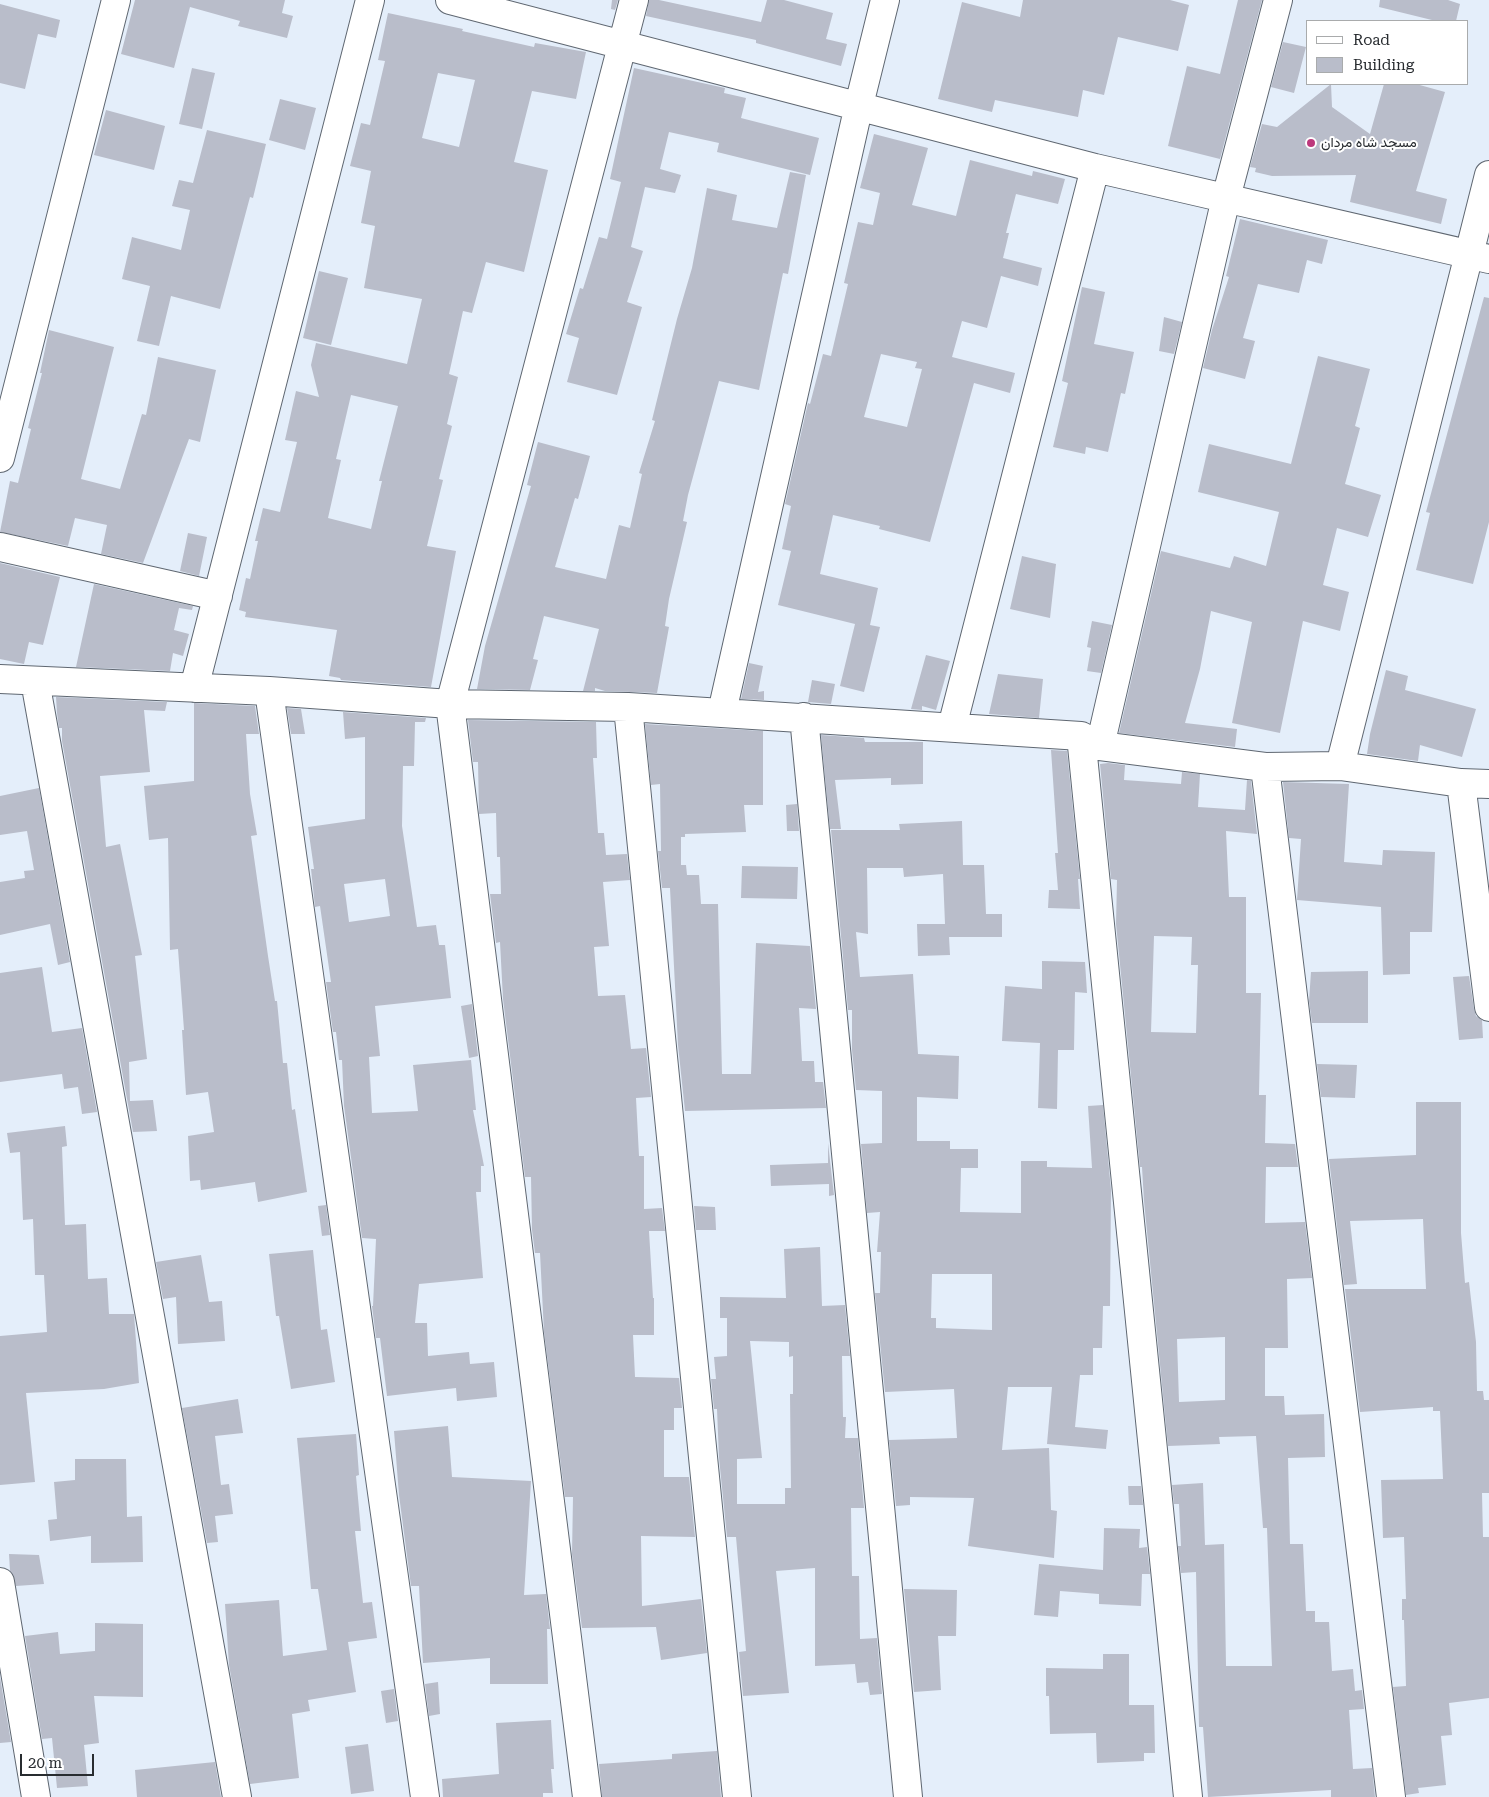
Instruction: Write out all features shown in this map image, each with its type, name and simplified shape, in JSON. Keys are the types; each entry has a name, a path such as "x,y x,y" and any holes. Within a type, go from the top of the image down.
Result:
{"street":[{"path":"0,458 116,0"},
{"path":"194,688 370,0"},
{"path":"450,0 1095,168 1480,256"},
{"path":"587,1797 450,704 634,0"},
{"path":"722,712 859,105 885,0"},
{"path":"1188,1797 1090,741 1226,198 1278,0"},
{"path":"952,727 1095,168"},
{"path":"1340,766 1480,256 1489,176"},
{"path":"0,547 218,596"},
{"path":"0,679 268,690 450,704 628,707 952,727 1090,741 1265,767 1340,766 1489,784"},
{"path":"35,681 237,1797"},
{"path":"268,690 425,1797"},
{"path":"628,707 737,1797"},
{"path":"804,717 908,1797"},
{"path":"1265,767 1391,1797"},
{"path":"1461,782 1489,1006"},
{"path":"0,1582 36,1797"}],"building":[{"path":"135,0 285,0 282,13 293,16 287,38 238,26 240,21 190,7 174,68 121,54"},
{"path":"612,0 618,0 615,10 611,9"},
{"path":"649,0 659,0 761,22 767,0 784,0 833,13 826,39 847,44 841,66 756,43 756,40 646,16"},
{"path":"1023,0 1170,0 1189,5 1178,51 1118,37 1104,95 1083,90 1078,117 995,100 992,112 938,99 962,2 1020,17"},
{"path":"1238,0 1262,0 1220,159 1168,146 1187,66 1220,74"},
{"path":"1380,0 1448,0 1460,4 1456,20 1432,20 1379,7"},
{"path":"0,4 60,20 56,38 38,34 25,89 0,83"},
{"path":"388,13 534,47 535,43 586,52 576,99 532,91 514,162 548,170 524,272 486,262 472,313 463,311 449,374 458,377 447,424 452,426 439,479 443,480 427,546 456,551 431,687 341,680 340,678 329,676 337,630 245,617 246,612 239,610 246,578 250,579 258,541 255,541 263,508 280,512 297,442 285,440 296,391 319,397 311,365 316,343 407,364 422,299 364,288 375,226 361,223 371,171 350,166 361,123 370,125 385,61 378,60","holes":["438,73 475,80 459,147 422,138","351,395 398,406 379,481 382,481 371,529 328,518 341,460 336,459"]},
{"path":"1283,42 1306,47 1294,93 1271,87"},
{"path":"192,68 215,73 202,129 179,124"},
{"path":"634,68 725,88 724,93 746,98 741,118 819,138 810,175 717,152 719,143 669,132 660,169 681,175 675,193 645,187 631,247 643,251 627,302 642,307 617,395 567,382 579,338 566,334 580,288 583,289 599,237 607,239 621,182 610,179"},
{"path":"1330,85 1332,107 1370,134 1384,85 1420,85 1445,92 1416,191 1447,199 1441,224 1350,202 1356,175 1272,176 1255,172 1256,168 1250,167 1262,124 1277,127"},
{"path":"280,99 316,108 305,150 269,140"},
{"path":"106,110 165,126 154,170 94,155"},
{"path":"207,130 266,144 253,198 250,197 220,309 171,296 159,346 137,341 150,286 122,279 132,237 181,250 190,210 172,206 179,180 193,183"},
{"path":"874,134 928,148 912,205 956,216 970,160 1032,176 1033,171 1065,179 1058,204 1016,194 1006,233 1009,233 1003,258 1042,268 1038,286 1001,276 987,328 962,321 952,357 1015,373 1010,393 974,383 930,542 879,529 880,526 833,515 820,574 878,588 870,625 880,627 864,692 840,686 855,624 778,605 791,551 782,549 791,506 785,504 808,403 810,404 823,354 831,356 848,284 844,283 858,222 873,225 880,193 860,188","holes":["881,354 917,362 915,368 922,369 907,427 864,417"]},
{"path":"790,172 806,175 788,274 783,273 759,390 719,381 688,495 683,521 687,522 669,599 665,626 669,627 657,693 605,691 595,688 595,691 583,691 599,629 544,616 533,659 538,660 530,690 477,689 485,646 531,486 527,485 538,442 590,456 578,499 575,498 555,567 606,579 619,525 630,528 642,474 639,473 655,421 652,420 677,319 692,268 707,188 737,195 732,220 777,228"},
{"path":"1240,219 1328,240 1322,264 1307,260 1299,293 1258,284 1243,338 1255,341 1245,379 1203,368 1212,330 1229,277 1226,276"},
{"path":"319,271 348,278 331,345 303,338"},
{"path":"1082,287 1105,292 1094,344 1134,352 1125,394 1121,393 1108,452 1086,447 1085,454 1053,447 1068,383 1062,381"},
{"path":"1484,297 1489,298 1489,522 1473,584 1416,570 1430,513 1426,512"},
{"path":"1164,317 1182,322 1174,354 1159,351"},
{"path":"49,330 114,347 81,479 120,489 142,414 146,415 158,357 216,370 200,442 189,439 143,563 101,554 107,525 75,518 68,546 0,532 10,481 18,483 31,429 28,428 42,373 40,373"},
{"path":"1318,356 1370,369 1355,426 1360,428 1345,484 1381,495 1368,537 1337,528 1323,585 1349,592 1340,631 1303,621 1280,733 1232,723 1252,622 1211,611 1200,669 1185,723 1237,729 1235,747 1119,733 1161,551 1230,568 1234,556 1266,566 1279,512 1198,492 1209,444 1291,464"},
{"path":"188,533 207,537 199,576 180,571"},
{"path":"1022,556 1056,564 1050,618 1010,609"},
{"path":"0,563 60,577 43,645 29,642 24,664 0,659"},
{"path":"94,584 193,606 192,610 179,608 174,630 189,634 183,656 173,653 170,671 76,667"},
{"path":"1092,621 1112,625 1101,673 1087,671 1091,648 1087,647"},
{"path":"926,655 950,661 936,710 922,706 922,710 911,709"},
{"path":"749,663 763,666 758,692 764,691 764,700 741,699"},
{"path":"1386,670 1408,676 1405,690 1476,709 1462,757 1420,745 1418,761 1367,754"},
{"path":"998,674 1043,679 1039,718 989,714"},
{"path":"812,680 835,684 831,704 808,702"},
{"path":"56,697 167,702 165,711 144,710 150,772 100,776 106,847 120,844 142,955 135,956 147,1059 129,1062 130,1101 153,1100 157,1131 133,1132 62,741 62,728 59,728"},
{"path":"194,703 255,706 259,734 246,734 250,794 257,835 251,836 275,1001 277,1001 283,1063 287,1063 292,1110 295,1109 307,1192 258,1202 255,1182 201,1190 200,1180 190,1181 188,1136 214,1132 208,1092 186,1095 182,1030 184,1030 178,949 170,950 168,838 149,840 144,786 194,781"},
{"path":"287,708 301,709 305,734 291,734"},
{"path":"343,712 426,718 425,722 415,722 414,766 403,766 402,826 417,927 436,925 439,945 445,945 451,998 375,1006 380,1056 369,1057 372,1113 418,1111 413,1065 471,1060 476,1110 473,1110 484,1166 481,1166 481,1192 476,1192 483,1278 419,1284 415,1323 427,1323 428,1356 469,1352 470,1364 494,1362 497,1397 457,1401 456,1388 387,1396 380,1338 376,1338 372,1306 376,1239 362,1238 344,1106 342,1060 339,1060 336,1032 333,1032 326,982 331,982 320,906 315,907 311,869 314,869 308,827 365,819 365,737 345,739","holes":["385,879 390,916 349,922 344,884"]},
{"path":"468,720 596,722 597,758 593,758 598,833 604,833 606,855 627,854 630,880 603,882 609,946 594,947 598,996 625,995 631,1049 646,1048 651,1097 636,1098 639,1156 644,1156 644,1209 662,1208 665,1231 649,1231 654,1298 654,1335 633,1335 635,1377 679,1378 682,1408 674,1408 674,1430 664,1430 664,1477 689,1477 695,1537 641,1536 642,1606 701,1599 707,1653 661,1660 656,1627 582,1628 572,1554 573,1497 565,1497 544,1332 540,1253 535,1253 532,1230 531,1177 525,1177 503,999 500,942 496,943 490,894 501,894 500,857 497,857 496,813 479,814 478,762 473,762"},
{"path":"645,724 763,731 763,805 744,805 746,832 685,834 685,837 681,837 681,865 686,865 687,875 699,875 701,904 718,904 722,1074 751,1074 756,943 810,946 816,1009 799,1008 802,1061 814,1061 815,1082 823,1082 826,1108 685,1111 678,1045 670,888 662,888 658,851 661,851 660,784 651,785"},
{"path":"821,735 864,738 865,742 923,742 923,784 891,785 891,778 835,780 841,829 830,829"},
{"path":"1051,750 1067,751 1080,879 1078,879 1080,909 1048,908 1049,890 1058,890 1055,853 1058,853"},
{"path":"1100,764 1125,765 1124,780 1181,784 1182,772 1200,774 1198,807 1245,810 1247,780 1251,781 1257,834 1226,831 1229,897 1246,897 1246,993 1261,993 1259,1095 1266,1095 1265,1143 1295,1144 1298,1167 1266,1167 1265,1223 1305,1222 1312,1278 1287,1279 1288,1348 1265,1348 1265,1396 1284,1396 1285,1415 1324,1414 1325,1457 1288,1458 1290,1544 1303,1544 1306,1611 1315,1611 1315,1622 1329,1622 1332,1671 1353,1669 1355,1691 1362,1690 1364,1709 1349,1710 1353,1769 1372,1768 1375,1797 1331,1797 1331,1790 1208,1797 1203,1727 1199,1727 1196,1572 1181,1573 1178,1546 1181,1546 1179,1504 1174,1504 1172,1485 1203,1483 1205,1545 1224,1544 1226,1666 1272,1666 1267,1528 1263,1528 1256,1436 1219,1437 1220,1444 1168,1446 1142,1167 1140,1167 1116,924 1117,880 1111,879","holes":["1154,936 1192,937 1191,965 1198,965 1196,1033 1151,1032","1225,1337 1225,1400 1179,1402 1177,1339"]},
{"path":"1283,782 1349,784 1344,862 1382,865 1383,850 1435,852 1432,932 1410,932 1410,974 1383,975 1381,907 1297,900 1301,839 1289,838"},
{"path":"39,788 70,962 58,965 50,924 0,935 0,882 25,878 24,871 34,870 27,831 0,835 0,796"},
{"path":"797,804 799,831 787,831 786,805"},
{"path":"962,821 963,865 984,865 986,914 1002,914 1002,937 949,937 950,955 918,956 917,924 945,924 943,874 904,877 903,868 867,868 868,934 856,932 860,977 913,974 918,1054 959,1056 958,1099 917,1097 917,1141 950,1141 950,1149 978,1149 978,1168 961,1168 960,1212 1021,1213 1021,1161 1047,1161 1047,1167 1092,1168 1088,1106 1103,1105 1111,1190 1110,1306 1103,1306 1102,1348 1093,1348 1093,1375 1080,1375 1075,1427 1108,1430 1106,1449 1047,1444 1052,1387 1008,1387 1002,1450 1049,1448 1051,1510 1057,1511 1054,1558 968,1546 974,1498 910,1497 910,1505 896,1506 889,1440 957,1438 954,1389 885,1392 875,1293 880,1293 881,1252 877,1252 880,1212 867,1213 861,1144 882,1143 882,1091 856,1090 852,1050 852,1010 848,1010 831,830 900,830 899,824","holes":["932,1274 992,1274 992,1330 936,1328 936,1318 931,1318"]},
{"path":"742,866 798,867 797,899 741,898"},
{"path":"1042,961 1085,962 1087,993 1075,992 1074,1050 1058,1050 1057,1109 1038,1108 1040,1043 1002,1041 1005,986 1042,989"},
{"path":"42,967 52,1032 82,1028 97,1112 82,1114 78,1087 64,1089 62,1074 0,1082 0,973"},
{"path":"1368,971 1368,1023 1312,1023 1309,1001 1311,972"},
{"path":"1469,976 1476,1016 1482,1020 1483,1038 1459,1040 1453,977"},
{"path":"472,1004 478,1056 469,1058 461,1006"},
{"path":"1317,1064 1357,1065 1355,1098 1321,1097"},
{"path":"1416,1102 1461,1102 1461,1233 1465,1283 1469,1282 1476,1342 1477,1391 1483,1391 1484,1400 1489,1400 1489,1493 1482,1493 1483,1537 1489,1537 1489,1698 1449,1703 1452,1735 1441,1736 1446,1785 1418,1788 1419,1793 1406,1795 1393,1687 1406,1686 1404,1620 1402,1620 1402,1599 1406,1599 1404,1537 1383,1538 1381,1480 1443,1479 1440,1411 1433,1411 1433,1407 1360,1412 1345,1289 1426,1289 1423,1219 1350,1221 1357,1284 1344,1285 1329,1159 1416,1155"},
{"path":"65,1126 67,1146 62,1147 65,1225 86,1224 88,1279 107,1278 109,1314 134,1314 139,1383 104,1389 26,1393 35,1482 0,1485 0,1336 47,1332 44,1275 35,1275 33,1219 23,1220 20,1152 10,1153 7,1133"},
{"path":"828,1143 834,1195 829,1196 829,1184 771,1186 770,1165 828,1163"},
{"path":"326,1205 330,1235 322,1236 318,1206"},
{"path":"694,1206 715,1207 716,1230 696,1230"},
{"path":"820,1247 822,1306 845,1305 850,1356 842,1356 843,1417 846,1417 845,1438 858,1438 864,1508 851,1508 852,1576 859,1576 860,1639 877,1638 882,1694 870,1695 868,1682 857,1683 855,1664 815,1666 815,1568 776,1571 789,1693 743,1696 739,1652 746,1651 736,1537 727,1537 719,1458 717,1409 714,1409 711,1379 716,1379 714,1357 727,1356 727,1318 720,1318 720,1297 786,1298 784,1249","holes":["750,1341 789,1342 789,1357 793,1356 793,1394 790,1394 791,1488 785,1488 785,1504 737,1504 737,1459 762,1458"]},
{"path":"313,1250 321,1330 327,1329 335,1382 291,1389 279,1316 276,1316 269,1254"},
{"path":"201,1255 209,1302 222,1301 225,1341 178,1344 176,1297 163,1299 156,1262"},
{"path":"238,1399 243,1433 215,1436 221,1485 229,1484 233,1514 215,1516 218,1542 207,1543 182,1408"},
{"path":"448,1426 452,1477 531,1481 524,1595 546,1594 550,1629 547,1629 548,1684 490,1684 490,1658 423,1663 419,1586 411,1586 399,1495 394,1431"},
{"path":"356,1434 359,1475 356,1476 361,1531 355,1531 363,1603 372,1602 377,1638 348,1642 356,1692 308,1700 310,1711 292,1714 299,1778 250,1784 229,1665 225,1604 279,1600 283,1656 327,1650 318,1589 311,1589 297,1438"},
{"path":"75,1459 126,1459 127,1517 142,1516 143,1562 91,1563 91,1536 50,1541 48,1520 57,1519 54,1482 75,1480"},
{"path":"1128,1486 1141,1486 1143,1505 1129,1505"},
{"path":"1104,1528 1140,1529 1139,1548 1147,1547 1150,1574 1142,1574 1141,1606 1099,1604 1099,1594 1060,1591 1058,1617 1034,1615 1039,1564 1103,1570"},
{"path":"9,1554 39,1555 44,1584 16,1586 10,1571"},
{"path":"904,1589 957,1590 956,1636 938,1636 941,1690 914,1692"},
{"path":"95,1623 143,1624 143,1697 94,1696 99,1743 84,1745 88,1786 57,1788 52,1738 42,1739 25,1636 58,1632 60,1654 95,1651"},
{"path":"1103,1654 1129,1654 1129,1705 1154,1705 1155,1753 1144,1753 1144,1761 1097,1763 1096,1733 1050,1734 1049,1696 1046,1696 1046,1668 1103,1669"},
{"path":"0,1677 11,1742 0,1743"},
{"path":"438,1682 440,1714 429,1716 425,1684"},
{"path":"394,1689 398,1721 386,1723 381,1691"},
{"path":"551,1720 554,1769 551,1769 553,1793 543,1793 543,1797 443,1797 442,1779 499,1774 496,1723"},
{"path":"368,1744 374,1791 351,1794 345,1747"},
{"path":"717,1751 721,1797 602,1797 599,1764 672,1759 672,1754"},
{"path":"215,1762 221,1797 137,1797 135,1770"}],"place":[{"name":"مسجد شاه مردان","path":"1311,143"}]}
